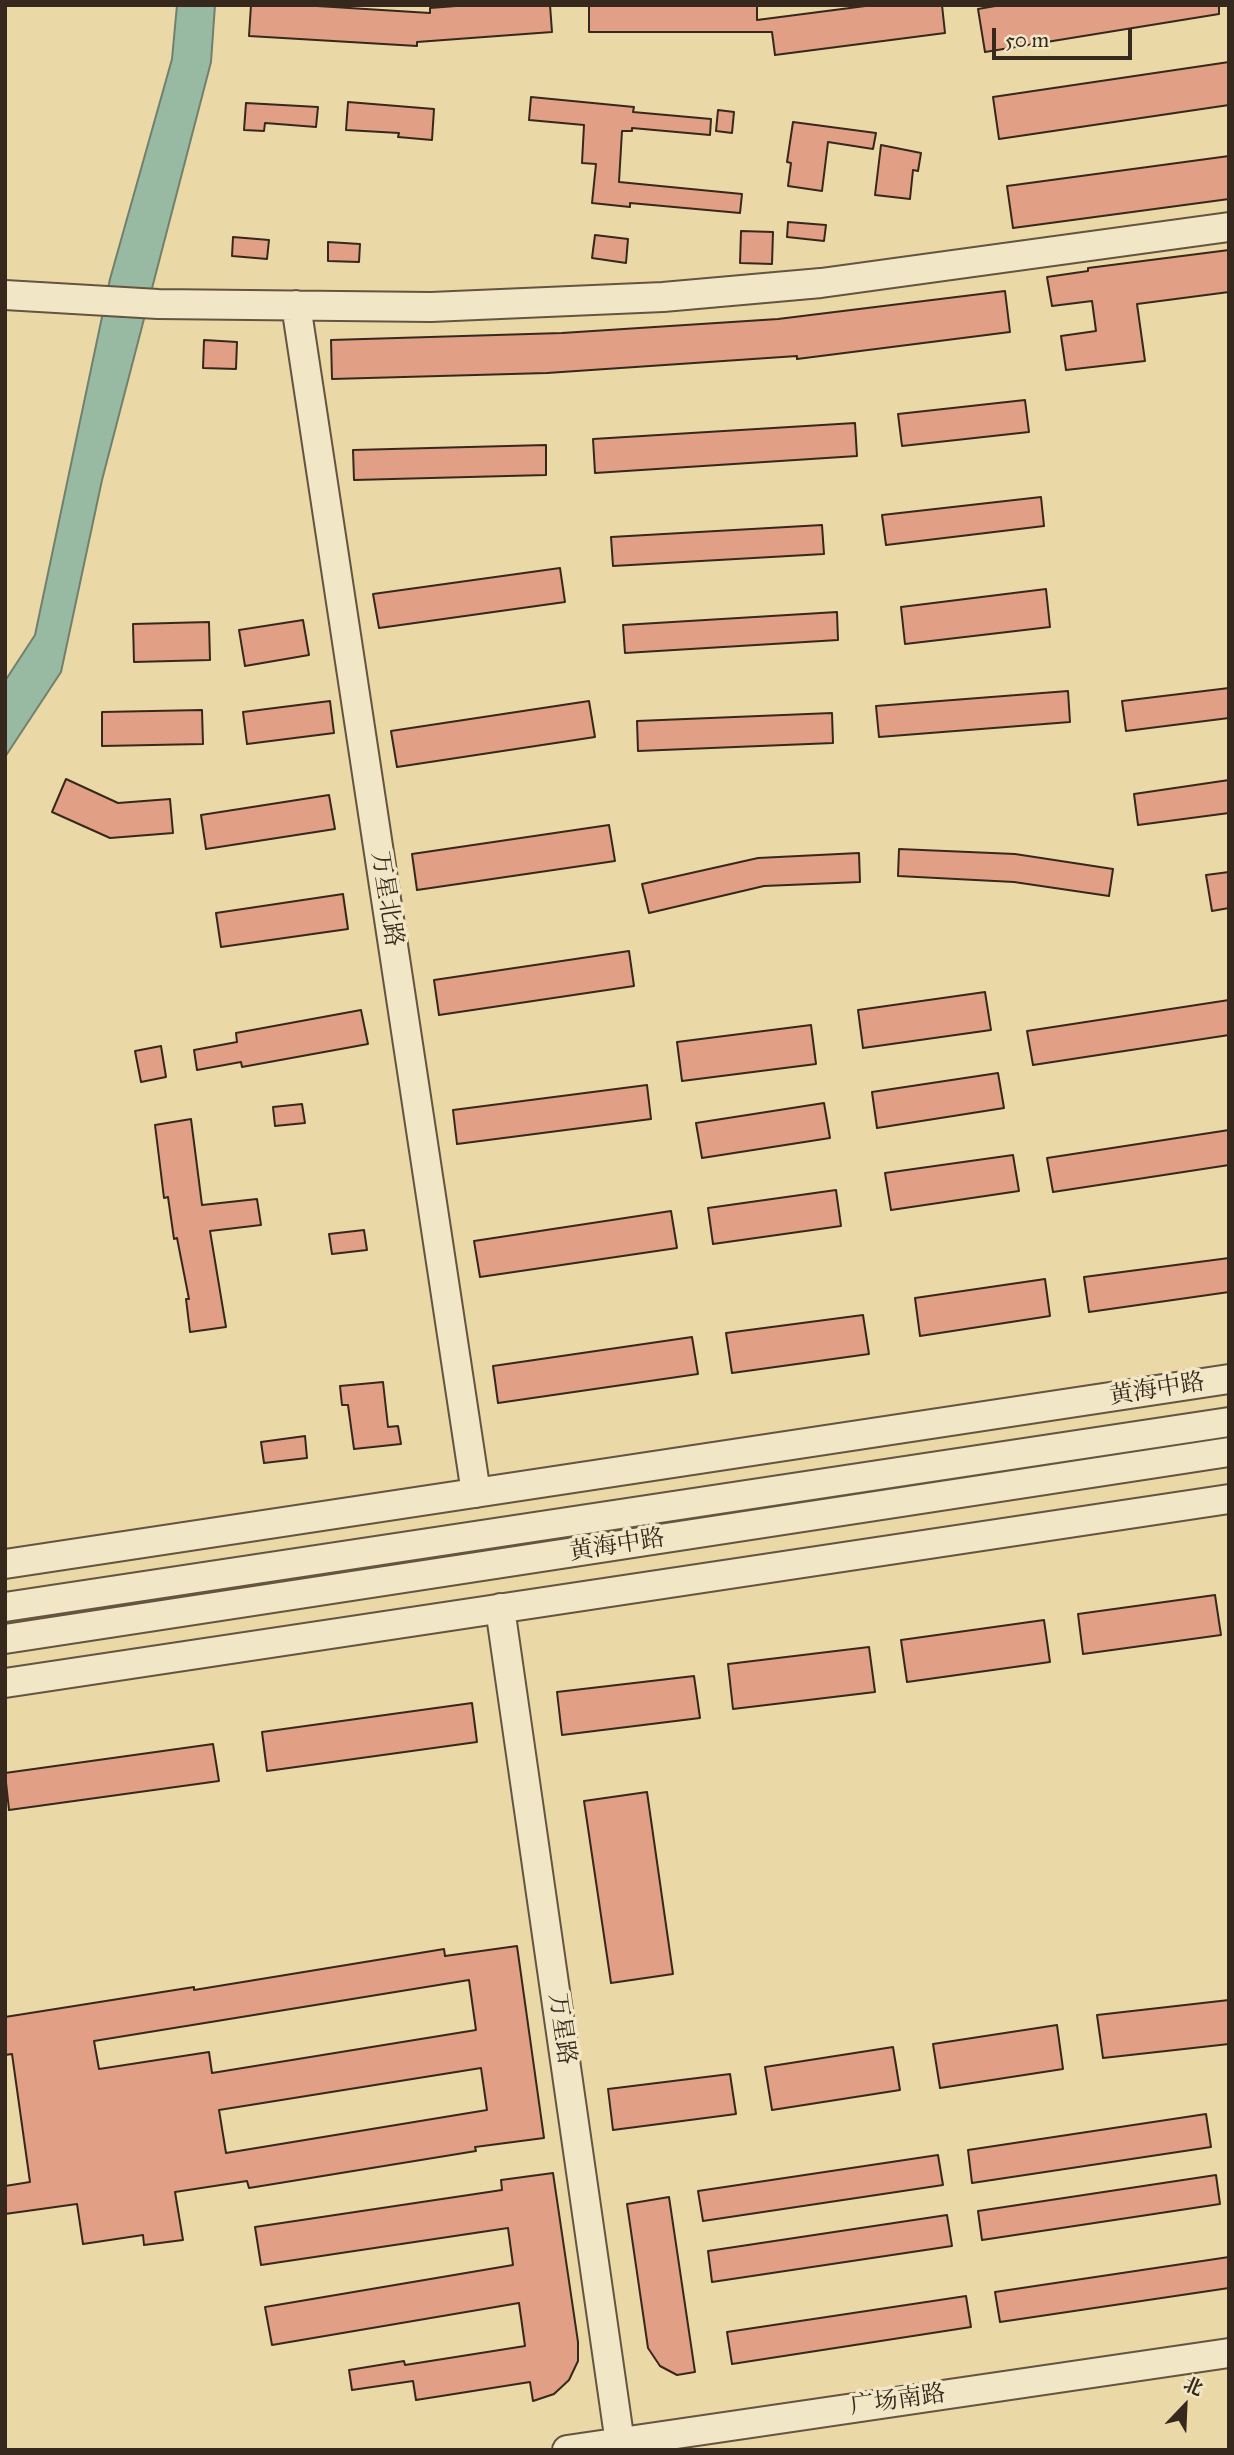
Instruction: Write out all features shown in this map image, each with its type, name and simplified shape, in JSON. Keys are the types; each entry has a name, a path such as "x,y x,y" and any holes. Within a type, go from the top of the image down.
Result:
{"street":[{"path":"5,295 158,304 431,307 676,296 821,283 1229,228"},
{"name":"万星北路","path":"296,305 476,1493"},
{"name":"黄海中路","path":"5,1564 1229,1378"},
{"path":"952,1421 957,1462"},
{"name":"黄海中路","path":"5,1607 1229,1422"},
{"name":"黄海中路","path":"5,1639 1229,1452"},
{"name":"黄海中路","path":"5,1683 1229,1499"},
{"path":"252,1527 256,1568"},
{"path":"267,1599 274,1642"},
{"name":"万星路","path":"500,1608 620,2446"},
{"name":"广场南路","path":"567,2450 620,2446 1229,2353"}],"shaded area":[{"path":"177,5 215,5 211,62 102,480 61,672 5,757 5,681 35,635 110,279 172,59"}],"building":[{"path":"251,5 301,5 430,13 430,8 469,5 550,5 552,32 417,42 417,46 249,36"},
{"path":"589,5 757,5 757,20 873,5 942,5 945,33 775,55 772,32 589,32"},
{"path":"1001,5 1219,5 1219,14 985,52 978,9"},
{"path":"1229,62 1229,105 999,139 993,97"},
{"path":"531,97 634,107 633,112 711,119 710,135 632,128 632,131 622,131 619,182 742,194 740,213 630,203 630,207 592,203 596,164 582,163 584,125 529,120"},
{"path":"348,102 434,109 432,140 398,137 399,133 346,130"},
{"path":"246,103 318,107 316,127 265,123 264,131 244,130"},
{"path":"718,110 734,112 732,133 716,131"},
{"path":"793,122 876,133 873,149 828,142 822,191 788,186 791,163 787,162"},
{"path":"881,145 921,153 918,171 913,170 910,199 875,195"},
{"path":"1229,156 1229,199 1013,228 1007,186"},
{"path":"788,222 826,225 824,241 787,237"},
{"path":"741,231 773,232 772,264 740,263"},
{"path":"595,235 628,239 626,263 592,258"},
{"path":"233,237 269,240 267,259 232,256"},
{"path":"328,242 360,244 359,262 328,261"},
{"path":"1229,250 1229,292 1137,304 1145,361 1066,370 1061,336 1096,331 1092,301 1052,306 1047,277 1088,271 1088,268"},
{"path":"1005,291 1010,332 797,359 797,356 547,373 332,379 331,340 562,333 778,319"},
{"path":"204,340 237,342 236,369 203,368"},
{"path":"1025,400 1029,432 902,446 898,414"},
{"path":"855,423 857,456 595,473 593,439"},
{"path":"546,445 546,475 354,480 353,450"},
{"path":"1041,497 1044,526 886,545 882,515"},
{"path":"822,525 824,554 613,566 611,537"},
{"path":"560,568 565,602 379,628 373,594"},
{"path":"1046,589 1050,627 905,644 901,607"},
{"path":"837,612 838,640 625,653 623,625"},
{"path":"303,620 309,655 245,666 239,630"},
{"path":"209,622 210,660 134,662 133,624"},
{"path":"1229,688 1229,718 1126,731 1122,701"},
{"path":"1068,691 1070,722 879,737 876,706"},
{"path":"330,701 334,733 247,744 243,712"},
{"path":"589,701 595,737 397,767 391,731"},
{"path":"202,710 203,744 102,746 102,712"},
{"path":"832,713 833,743 638,751 637,721"},
{"path":"66,779 118,803 170,799 173,833 110,838 52,812"},
{"path":"1229,780 1229,813 1138,825 1134,794"},
{"path":"329,795 335,829 206,849 201,815"},
{"path":"609,825 615,861 417,890 412,854"},
{"path":"899,849 1015,854 1113,869 1109,896 1014,882 898,876"},
{"path":"859,853 860,882 764,886 649,913 642,884 758,858"},
{"path":"1229,872 1229,908 1212,911 1206,875"},
{"path":"343,894 348,929 221,947 216,913"},
{"path":"629,951 634,986 439,1015 434,980"},
{"path":"985,992 991,1030 863,1048 858,1010"},
{"path":"1229,1000 1229,1035 1033,1065 1027,1031"},
{"path":"361,1010 368,1044 242,1067 241,1062 197,1070 194,1050 237,1042 236,1033"},
{"path":"811,1025 816,1064 682,1081 677,1042"},
{"path":"161,1046 166,1077 141,1082 135,1051"},
{"path":"998,1073 1004,1108 877,1128 872,1092"},
{"path":"647,1085 651,1119 457,1144 453,1110"},
{"path":"824,1103 830,1138 702,1158 696,1123"},
{"path":"302,1104 305,1123 275,1126 273,1107"},
{"path":"191,1119 202,1205 257,1199 261,1225 210,1231 226,1327 190,1332 186,1299 189,1299 177,1238 174,1239 168,1197 164,1198 155,1125"},
{"path":"1229,1130 1229,1165 1053,1192 1047,1158"},
{"path":"1013,1155 1019,1191 891,1210 885,1173"},
{"path":"836,1190 841,1226 713,1244 708,1208"},
{"path":"671,1211 677,1248 480,1277 474,1241"},
{"path":"364,1230 367,1250 332,1254 329,1234"},
{"path":"1229,1258 1229,1292 1089,1312 1084,1277"},
{"path":"1045,1279 1050,1316 920,1336 915,1298"},
{"path":"863,1315 869,1354 732,1373 726,1333"},
{"path":"692,1337 698,1374 498,1403 493,1366"},
{"path":"383,1382 388,1427 398,1426 401,1444 354,1449 348,1405 342,1405 340,1386"},
{"path":"305,1436 307,1458 264,1463 261,1442"},
{"path":"1215,1595 1221,1635 1083,1654 1078,1614"},
{"path":"1044,1620 1050,1662 907,1682 901,1640"},
{"path":"869,1647 875,1692 733,1709 728,1664"},
{"path":"694,1676 700,1718 562,1735 557,1692"},
{"path":"472,1703 477,1742 267,1771 262,1732"},
{"path":"213,1744 219,1781 9,1810 5,1773"},
{"path":"647,1792 673,1974 611,1983 584,1801"},
{"path":"517,1946 544,2138 475,2147 476,2151 249,2188 247,2181 175,2192 183,2240 144,2245 143,2235 83,2244 77,2204 5,2214 5,2186 30,2182 12,2054 5,2055 5,2017 194,1987 194,1990 444,1949 445,1956","holes":["469,1980 476,2030 212,2073 209,2052 99,2069 94,2041","481,2068 487,2110 226,2153 219,2110"]},
{"path":"1229,2000 1229,2044 1103,2058 1097,2015"},
{"path":"1057,2025 1063,2069 940,2088 933,2044"},
{"path":"893,2047 900,2090 772,2110 765,2067"},
{"path":"730,2074 736,2114 613,2130 608,2089"},
{"path":"1206,2114 1211,2147 972,2183 968,2150"},
{"path":"938,2155 943,2185 703,2221 698,2191"},
{"path":"553,2173 578,2342 578,2361 569,2380 554,2394 533,2401 530,2382 416,2400 413,2381 352,2390 349,2370 404,2361 405,2365 525,2346 519,2303 272,2345 265,2307 513,2265 508,2228 261,2265 255,2227 502,2190 501,2180"},
{"path":"1216,2175 1220,2204 982,2240 978,2211"},
{"path":"669,2197 695,2372 677,2375 660,2366 648,2348 627,2204"},
{"path":"947,2215 952,2246 712,2282 708,2251"},
{"path":"1229,2257 1229,2288 1000,2322 995,2292"},
{"path":"966,2296 971,2327 732,2364 727,2332"}]}
